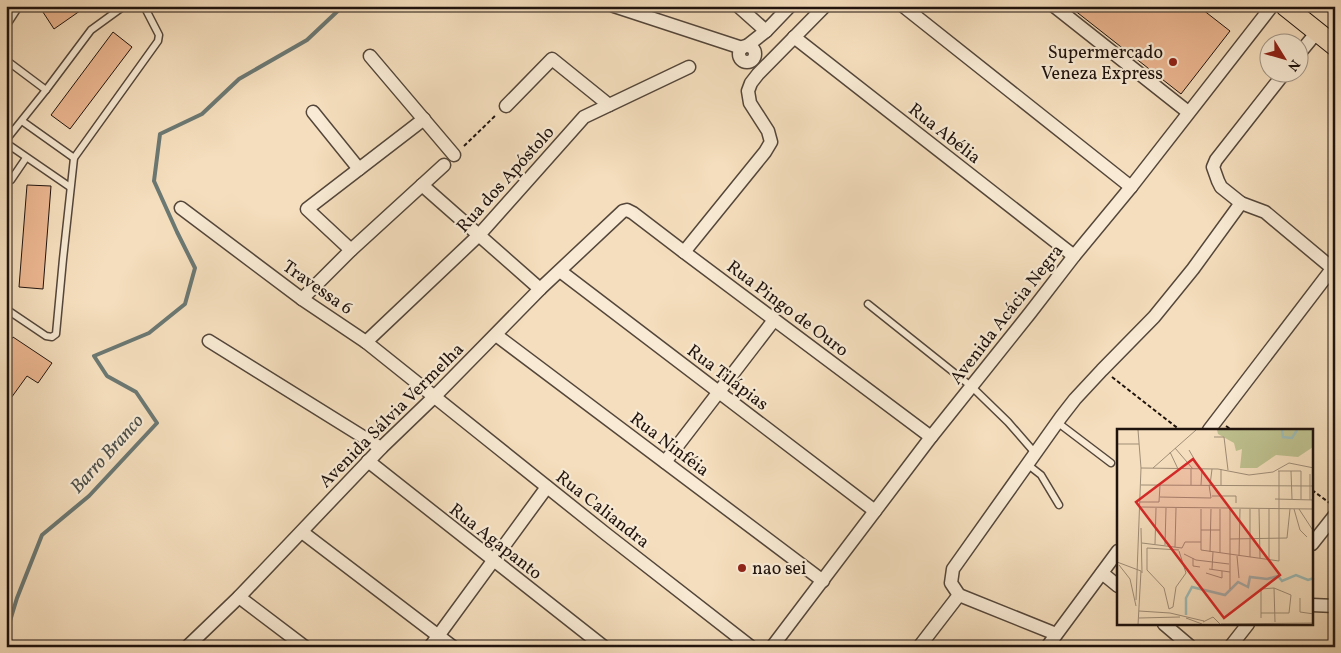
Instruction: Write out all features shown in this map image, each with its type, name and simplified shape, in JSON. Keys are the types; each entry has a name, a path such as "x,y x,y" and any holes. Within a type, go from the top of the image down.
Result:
{"main road":[{"path":"1285,7 1335,46"}],"street":[{"path":"614,6 744,47 766,30 790,6"},
{"path":"738,6 766,30"},
{"path":"684,252 771,142 768,131 750,103 748,92 751,83 825,6"},
{"path":"902,6 1131,187"},
{"path":"1054,6 1188,112"},
{"name":"Avenida Acácia Negra","path":"772,647 931,437 1131,187 1188,112 1285,7"},
{"path":"1308,43 1317,32"},
{"name":"Rua Abélia","path":"794,38 1074,256"},
{"path":"370,56 454,155"},
{"path":"506,106 552,59 608,105"},
{"name":"Rua dos Apóstolo","path":"366,342 479,235 584,118 689,67"},
{"path":"1210,429 1334,267 1265,212 1241,203 1221,187 1213,167 1216,160 1277,82"},
{"path":"313,112 359,169"},
{"path":"351,250 307,209 424,119"},
{"path":"302,299 351,250 444,165"},
{"path":"422,185 540,289"},
{"path":"1117,552 1053,642 959,595 951,583 953,569 1057,422 1075,399 1154,317 1193,269 1241,203"},
{"name":"Travessa 6","path":"181,208 302,299 366,342 434,397"},
{"name":"Rua Pingo de Ouro","path":"623,211 627,210 633,213 931,437"},
{"name":"Avenida Sálvia Vermelha","path":"187,647 239,597 368,461 540,289 623,211"},
{"name":"Rua Tilápias","path":"560,271 875,511"},
{"path":"665,462 774,320"},
{"name":"Rua Ninféia","path":"496,335 823,581"},
{"path":"209,341 381,448"},
{"name":"Rua Caliandra","path":"434,397 752,647"},
{"name":"Rua Agapanto","path":"368,461 604,647"},
{"path":"430,647 547,487"},
{"path":"1314,541 1335,515"},
{"path":"302,532 453,647"},
{"path":"1102,573 1117,585"},
{"path":"919,647 959,595"},
{"path":"239,597 305,647"},
{"path":"1314,605 1335,606"},
{"path":"1168,626 1191,647"},
{"path":"1230,647 1246,626"}],"lane":[{"path":"6,26 19,6"},
{"path":"70,187 26,158 6,142 91,30 124,6"},
{"path":"6,309 46,336 52,337 56,334 74,158 158,42 159,35 144,6"},
{"path":"6,60 46,90"},
{"path":"22,121 74,158"},
{"path":"11,180 26,158"},
{"path":"868,304 972,386 1008,422 1059,506"},
{"path":"1057,422 1111,463"}],"path":[{"path":"454,155 506,106"},
{"path":"1102,370 1179,429"},
{"path":"1314,491 1335,507"}],"building":[{"path":"39,6 87,6 54,29"},
{"name":"Supermercado Veneza Express","path":"1069,6 1198,6 1230,31 1181,94"},
{"path":"113,32 132,47 70,129 51,115"},
{"path":"27,185 51,186 43,289 19,287"},
{"path":"13,337 52,363 38,383 27,376 6,405 6,338 10,341"}],"waterway":[{"name":"Barro Branco","path":"6,634 17,598 42,535 89,496 157,423 136,392 107,376 94,356 149,333 185,304 195,268 154,181 160,134 202,114 239,79 307,40 343,6"}],"place":[{"name":"Supermercado Veneza Express","path":"1173,62"},
{"name":"nao sei","path":"742,568"}]}
